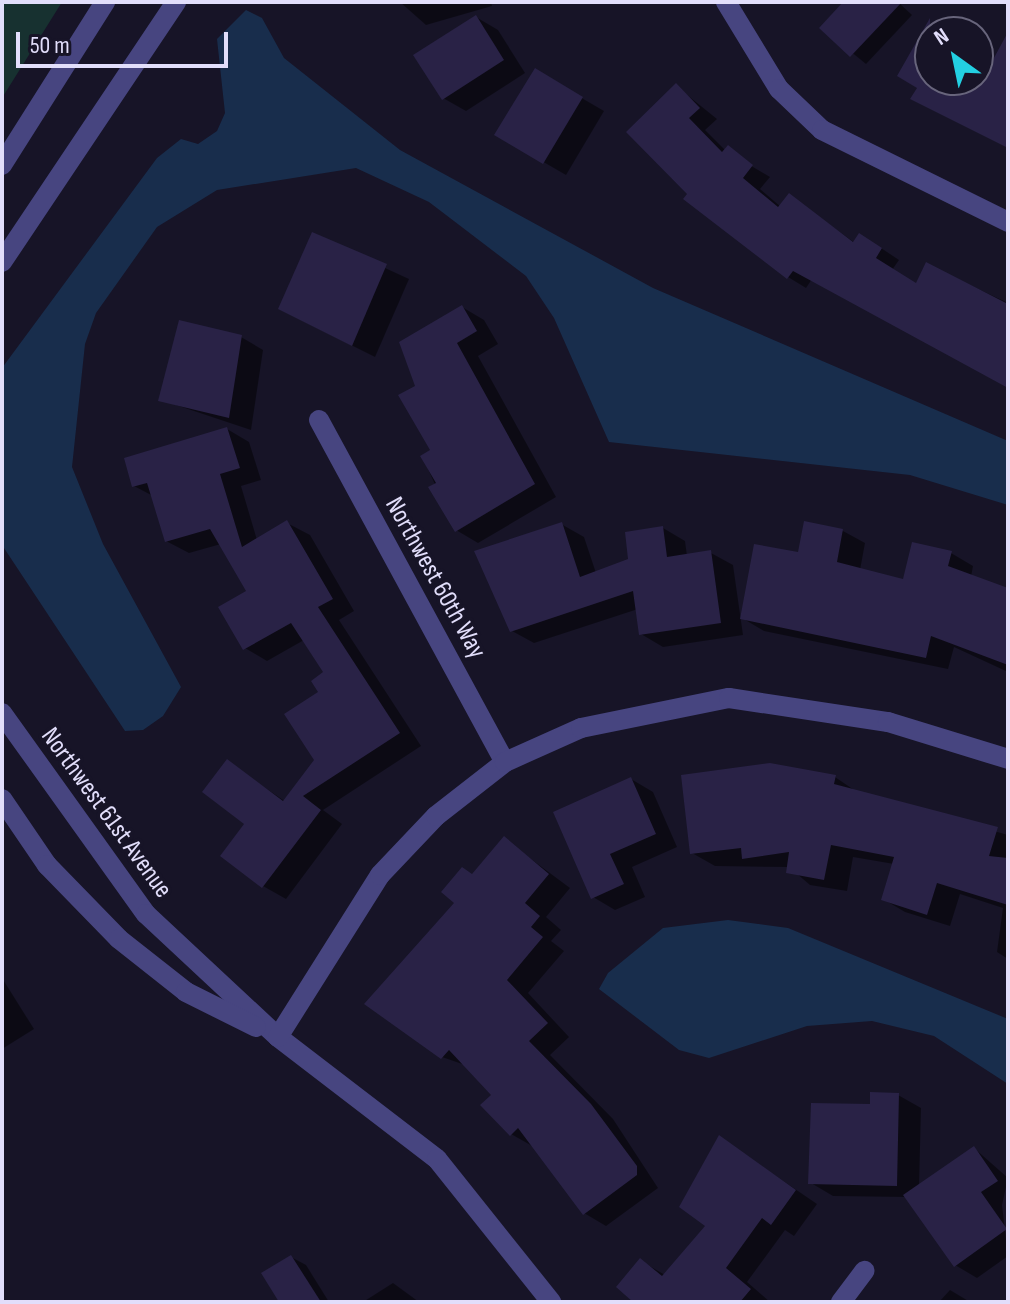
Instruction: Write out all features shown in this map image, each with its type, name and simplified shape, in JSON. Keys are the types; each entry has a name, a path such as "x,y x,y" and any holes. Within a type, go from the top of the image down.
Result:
{"street":[{"path":"2,165 105,2"},
{"path":"2,262 176,2"},
{"path":"726,2 779,89 822,130 1008,222"},
{"name":"Northwest 60th Way","path":"319,420 505,762"},
{"path":"278,1037 380,875 505,762 581,728 729,698 888,722 1008,759"},
{"name":"Northwest 61st Avenue","path":"2,713 146,914 278,1037 437,1159 551,1302"},
{"name":"Northwest 61st Avenue","path":"2,799 47,865 119,939 186,992 278,1037"},
{"path":"841,1302 864,1271"}],"green space":[{"path":"2,2 62,2 2,98"}],"water":[{"path":"246,10 262,18 284,58 400,150 653,288 1008,441 1008,505 910,475 609,442 554,318 526,276 429,202 356,168 217,190 157,227 96,313 85,344 72,467 103,544 181,687 163,716 143,730 125,731 2,545 2,368 157,158 181,139 198,144 217,131 225,113 217,39"},
{"path":"728,920 788,928 1008,1019 1008,1084 934,1036 872,1021 807,1026 709,1058 679,1050 599,989 608,973 663,928"}],"building":[{"path":"843,2 902,2 850,57 819,28"},
{"path":"476,15 504,60 442,100 413,55"},
{"path":"1008,32 1008,148 910,99 914,93 914,96 994,96 994,58"},
{"path":"914,46 914,86 897,76"},
{"path":"535,68 583,97 543,164 494,135"},
{"path":"676,83 700,108 689,118 722,152 728,145 753,165 743,178 778,207 789,193 853,242 859,233 882,248 876,258 916,283 926,262 1008,304 1008,388 793,271 787,279 683,199 687,194 626,132"},
{"path":"312,232 387,264 352,346 278,309"},
{"path":"462,305 477,331 457,343 535,484 455,532 428,487 436,483 420,456 430,450 398,395 415,386 399,342"},
{"path":"179,320 242,335 229,418 158,401"},
{"path":"227,427 240,468 220,474 242,547 287,520 333,599 318,607 400,733 303,796 321,810 262,888 220,856 244,824 202,792 227,759 283,801 314,760 284,714 318,692 311,681 323,672 291,623 243,650 218,607 246,591 210,529 165,542 147,483 132,487 124,458"},
{"path":"804,521 843,529 837,562 903,579 912,542 952,551 948,566 1008,588 1008,665 931,636 926,658 740,619 754,544 798,552"},
{"path":"562,522 580,577 628,559 625,532 663,526 667,557 711,550 721,623 639,635 633,591 510,632 474,551"},
{"path":"770,763 836,775 834,784 998,827 989,856 1008,858 1008,905 937,883 927,915 881,900 894,857 831,845 824,880 786,873 789,852 742,859 741,848 690,854 681,775"},
{"path":"631,777 656,834 610,854 624,884 591,899 553,812"},
{"path":"504,836 549,874 525,903 540,916 531,927 543,937 507,980 548,1023 529,1041 591,1104 637,1166 637,1175 583,1215 518,1128 510,1136 480,1105 491,1095 449,1050 441,1059 364,1004 454,903 441,892 462,867 472,874"},
{"path":"870,1092 899,1093 897,1186 808,1184 811,1103 870,1104"},
{"path":"719,1135 796,1190 771,1225 762,1218 726,1268 751,1289 740,1302 633,1302 616,1287 640,1258 662,1276 705,1226 679,1207"},
{"path":"974,1146 998,1181 981,1192 1007,1229 954,1267 903,1195"},
{"path":"291,1255 321,1302 279,1302 261,1273"}]}
